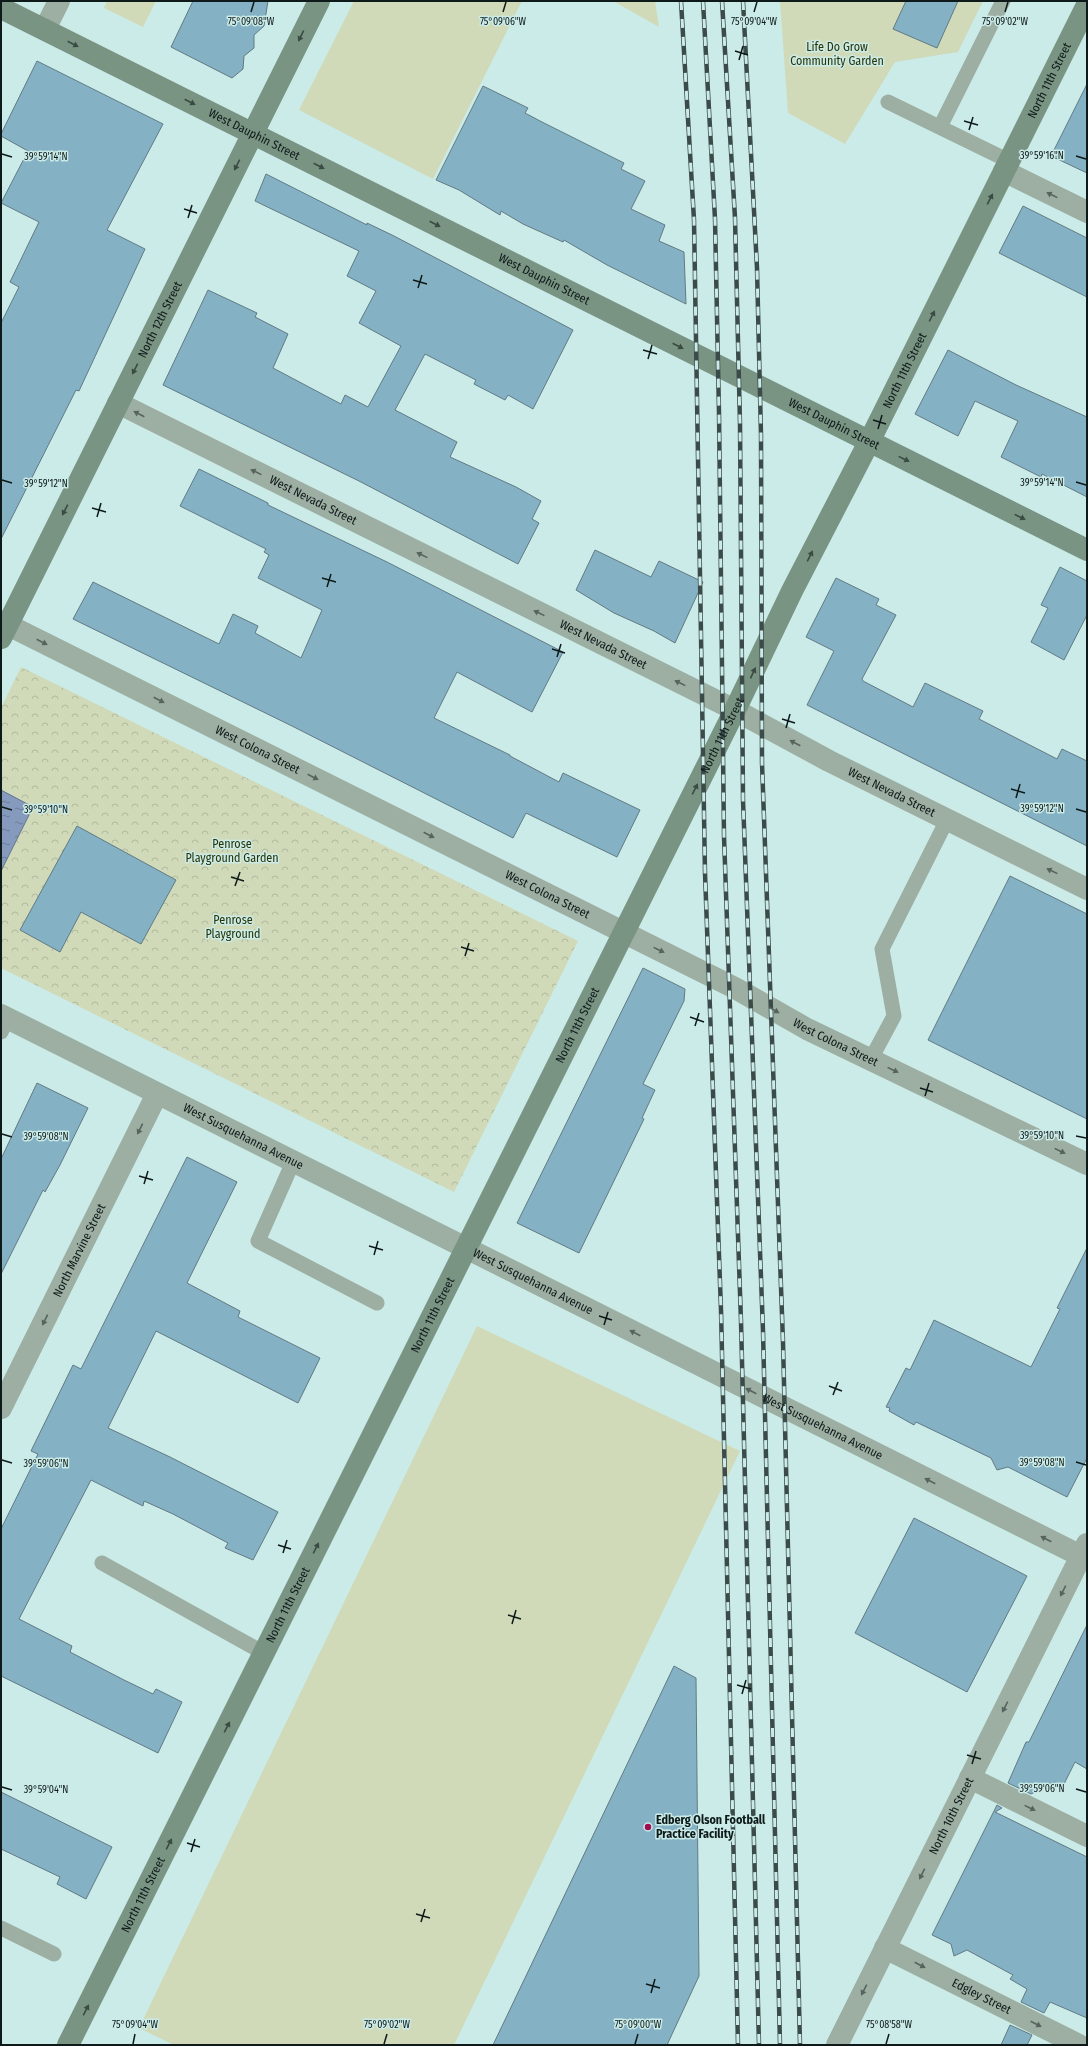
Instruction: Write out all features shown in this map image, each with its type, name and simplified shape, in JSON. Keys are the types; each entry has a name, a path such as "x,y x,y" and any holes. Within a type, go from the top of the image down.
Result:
{"main road":[{"name":"North 12th Street","path":"4,631 319,1"},
{"name":"North 11th Street","path":"68,2045 624,933 735,710 792,591 869,442 1087,5"},
{"name":"West Dauphin Street","path":"1,8 1087,550"}],"street":[{"path":"45,29 59,1"},
{"path":"1007,166 1087,212"},
{"name":"West Nevada Street","path":"118,403 735,710 829,761 1087,889"},
{"name":"West Colona Street","path":"4,631 624,933 735,988 807,1028 1087,1164"},
{"name":"West Susquehanna Avenue","path":"3,1022 157,1094 1085,1553"},
{"name":"North Marvine Street","path":"1,1408 157,1094"},
{"name":"North 10th Street","path":"837,2045 970,1778 1085,1553"},
{"path":"970,1778 1087,1836"},
{"name":"Edgley Street","path":"885,1948 1079,2045"}],"lane":[{"path":"940,127 1003,1"},
{"path":"888,102 940,127 1007,166"},
{"path":"871,1059 894,1016 882,949 947,820"},
{"path":"293,1162 258,1241 377,1303"},
{"path":"102,1563 264,1653"},
{"path":"1,1928 54,1954"}],"green space":[{"path":"107,1 156,1 143,27 104,8"},
{"path":"354,1 522,1 433,179 299,110"},
{"path":"613,1 655,1 659,27"},
{"name":"Life Do Grow Community Garden","path":"780,1 983,1 958,52 895,62 845,144 788,113"},
{"name":"Penrose Playground","path":"21,667 578,941 454,1192 1,968 1,708"},
{"path":"477,1326 740,1451 454,2045 174,2045 139,2028"}],"water":[{"path":"1,790 33,807 1,871"}],"building":[{"path":"193,1 268,1 264,26 254,35 254,48 244,56 243,69 232,78 171,47"},
{"path":"906,1 958,1 937,48 893,29"},
{"path":"37,61 163,124 107,230 145,249 79,391 76,390 1,539 1,323 19,287 10,282 39,222 1,203 28,151 1,136 1,134"},
{"path":"1087,84 1087,173 1051,156"},
{"path":"483,86 528,108 525,113 624,163 621,169 645,181 631,209 665,225 659,241 684,252 686,304 607,265 564,240 563,242 523,224 501,211 500,215 459,190 436,180"},
{"path":"266,174 367,225 367,223 394,236 573,330 533,409 508,395 505,400 474,384 476,380 425,354 395,410 457,442 450,457 516,487 541,501 532,519 539,523 518,564 359,481 163,385 208,290 257,313 255,317 288,334 273,368 341,404 345,395 368,407 401,346 359,323 376,291 347,276 359,251 255,201"},
{"path":"1023,206 1087,238 1087,297 999,253"},
{"path":"948,350 1016,385 1087,417 1087,497 1042,474 1041,477 1001,457 1018,421 975,401 958,436 915,414"},
{"path":"199,469 268,503 268,505 387,562 563,652 532,712 457,672 434,718 510,755 559,782 563,773 640,810 617,857 526,813 513,838 292,726 73,619 93,582 219,644 233,614 258,626 255,633 301,658 322,610 258,578 269,555 264,552 266,549 180,506"},
{"path":"595,550 651,577 659,561 703,582 675,643 654,631 614,613 576,590"},
{"path":"1060,567 1087,581 1087,615 1064,660 1031,642 1048,608 1041,605"},
{"path":"836,578 879,599 876,605 896,615 862,679 863,681 913,707 925,683 983,711 979,719 1057,759 1062,749 1087,761 1087,846 807,705 834,651 806,637"},
{"path":"77,826 176,880 141,944 81,912 60,952 20,930"},
{"path":"1010,876 1087,914 1087,1119 928,1040"},
{"path":"643,968 685,989 684,1001 643,1084 655,1090 642,1118 644,1119 579,1253 517,1223"},
{"path":"37,1083 88,1108 60,1165 45,1192 43,1190 1,1274 1,1159"},
{"path":"187,1157 237,1182 187,1283 240,1311 238,1317 320,1358 298,1403 156,1331 108,1428 170,1457 278,1512 253,1560 225,1548 228,1543 173,1514 144,1501 143,1506 91,1480 19,1619 72,1646 70,1652 124,1680 153,1694 156,1689 182,1702 158,1753 1,1676 1,1529 38,1454 31,1451 73,1365 81,1369"},
{"path":"1087,1248 1087,1458 1067,1497 1008,1467 997,1470 991,1458 916,1422 914,1425 889,1411 890,1408 886,1407 906,1368 910,1370 934,1320 1031,1367 1060,1309 1057,1308"},
{"path":"914,1518 1027,1576 967,1692 855,1633"},
{"path":"1087,1625 1087,1769 1075,1762 1063,1786 1055,1782 1031,1794 1008,1783 1026,1742 1029,1742"},
{"name":"Edberg Olson Football Practice Facility","path":"674,1666 696,1678 699,1976 667,2045 493,2045"},
{"path":"1,1792 112,1847 86,1899 57,1884 60,1877 1,1849"},
{"path":"997,1805 1002,1808 995,1812 1087,1857 1087,2018 1050,2002 1044,2013 1021,2002 1027,1989 1010,1979 1013,1975 967,1950 954,1956 951,1944 932,1935"},
{"path":"1010,2025 1032,2035 1027,2045 1001,2045"}],"railway":[{"path":"681,1 694,220 705,873 721,1310 738,2045"},
{"path":"703,1 715,219 724,836 741,1321 759,2045"},
{"path":"722,1 735,218 740,424 743,800 763,1331 780,2045"},
{"path":"743,1 757,268 761,435 762,763 783,1342 800,2045"}],"place":[{"name":"Edberg Olson Football Practice Facility","path":"648,1827"}],"park label":[{"name":"Penrose Playground Garden","path":"232,851"}]}
